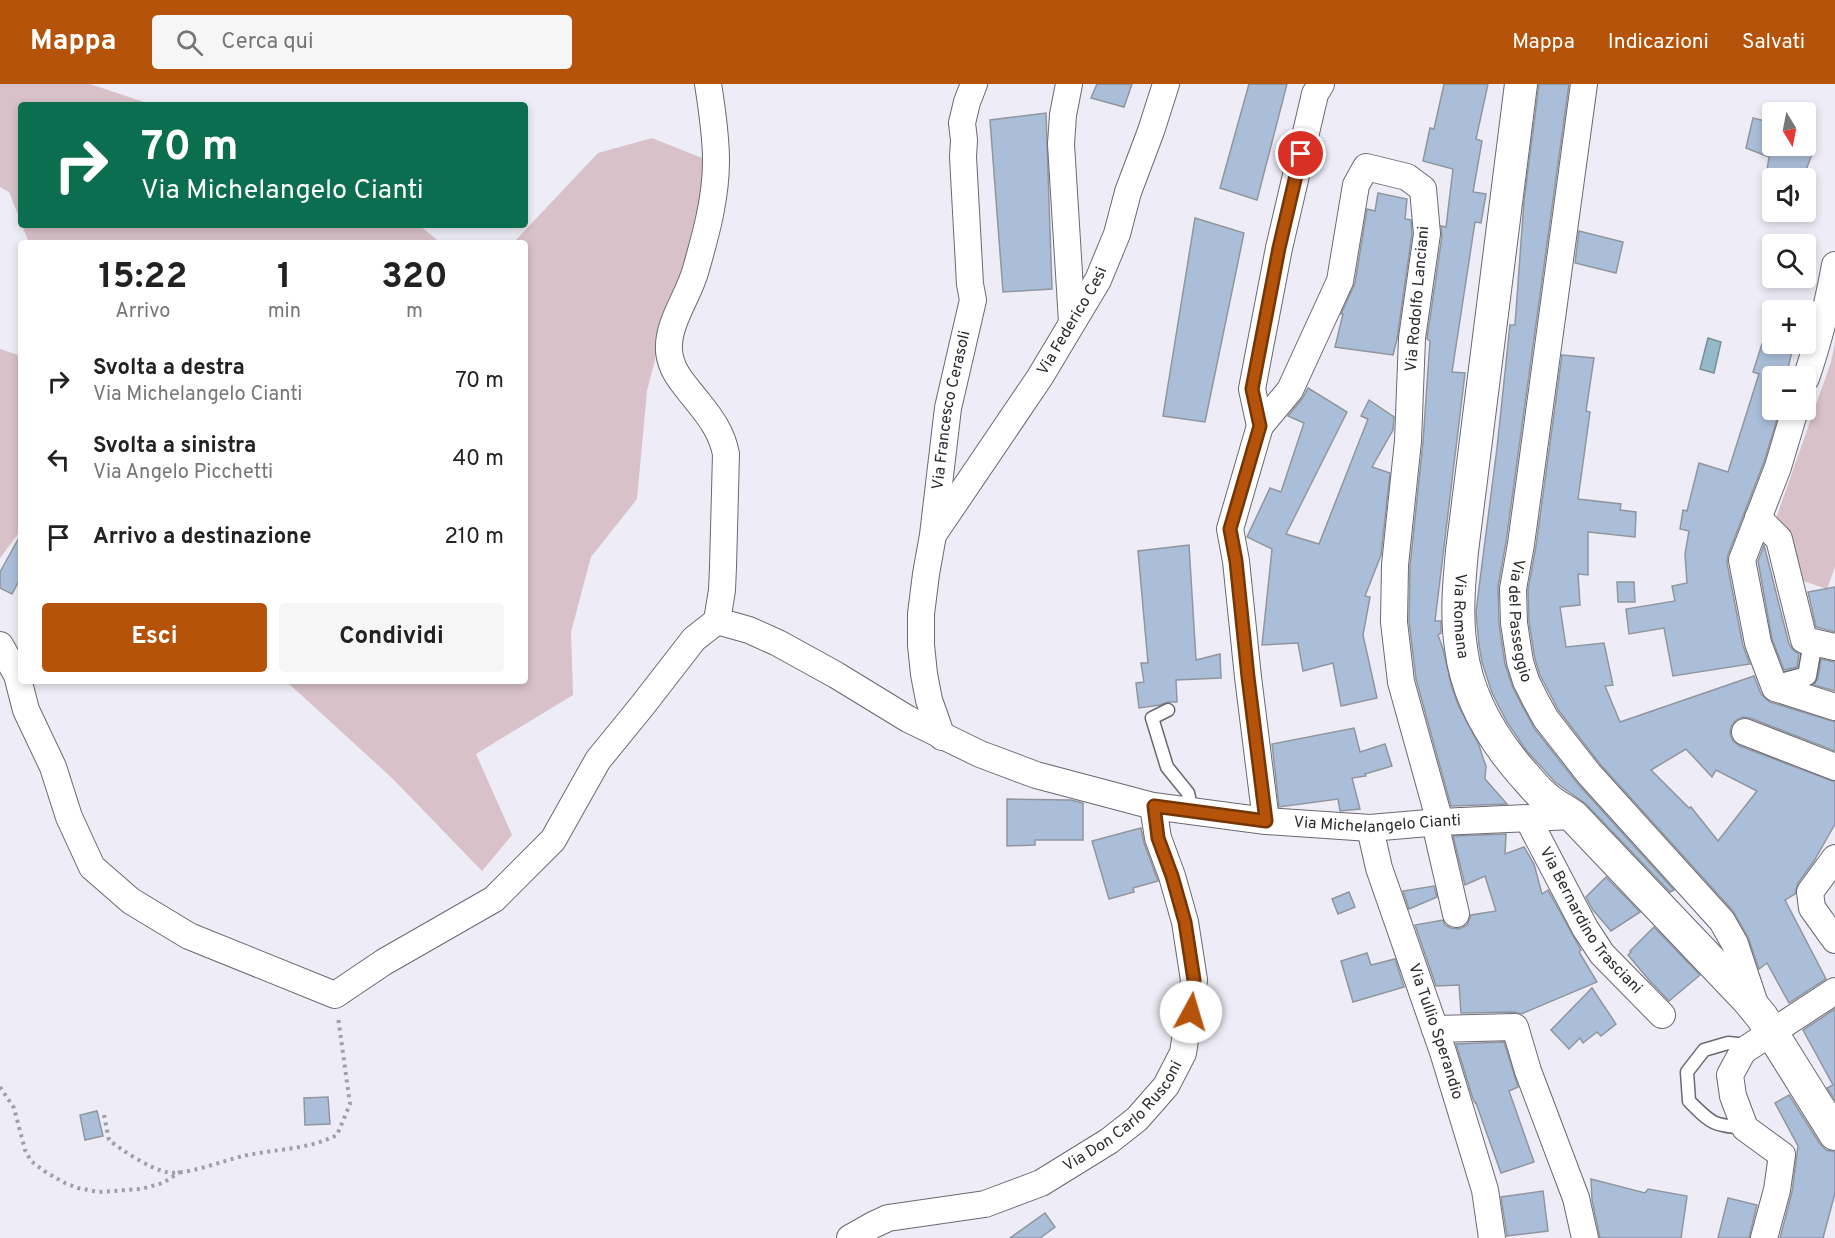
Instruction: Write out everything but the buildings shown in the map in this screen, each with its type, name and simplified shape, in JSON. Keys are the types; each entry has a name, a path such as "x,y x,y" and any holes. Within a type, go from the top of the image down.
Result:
{"street":[{"path":"20,684 26,710 53,767 69,817 92,867 131,901 189,936 335,995 384,962 494,899 553,840 598,760 694,639 717,621 724,560 726,454 717,427 675,371 669,350 675,320 690,289 696,269 715,188 716,149 708,84"},
{"name":"Via Francesco Cerasoli","path":"942,737 926,687 921,645 923,598 948,408 973,300 970,284 962,123 974,84"},
{"path":"1070,84 1063,115 1061,144 1072,322"},
{"name":"Via Federico Cesi","path":"933,535 1034,387 1093,288 1108,257 1166,84"},
{"path":"1266,821 1236,561 1230,529 1260,426 1252,389 1279,248 1316,94 1321,84"},
{"name":"Via Romana","path":"1521,84 1462,551 1459,633 1468,683 1478,708 1495,738 1515,764 1546,799 1573,816 1760,1029 1835,1134"},
{"name":"Via del Passeggio","path":"1584,84 1513,589 1514,623 1520,662 1526,681 1546,719 1589,774 1722,921 1740,956 1760,1029"},
{"name":"Via Rodolfo Lanciani","path":"1260,426 1290,390 1340,281 1356,185 1366,166 1407,177 1423,189 1427,234 1412,338 1408,441 1395,565 1394,622 1401,682 1438,823 1456,914"},
{"path":"1810,366 1835,265"},
{"path":"1793,420 1778,467 1742,560 1758,643 1775,688 1835,707"},
{"path":"1758,518 1779,539 1803,640 1824,645 1807,676 1785,682 1782,690"},
{"name":"Via Michelangelo Cianti","path":"717,621 759,634 795,651 886,707 942,737 1022,771 1154,806 1266,821 1370,828 1573,816"},
{"path":"0,645 18,675"},
{"path":"1745,732 1835,767"},
{"name":"Via Don Carlo Rusconi","path":"850,1238 888,1218 985,1204 1041,1183 1109,1141 1137,1119 1166,1086 1183,1053 1194,980 1185,922 1158,838 1154,806"},
{"name":"Via Bernardino Trasciani","path":"1528,819 1585,928 1602,954 1662,1015"},
{"name":"Via Tullio Sperandio","path":"1370,828 1379,868 1435,1029 1485,1190 1492,1238"},
{"path":"1835,858 1810,892 1812,908 1835,940"},
{"path":"1764,1238 1777,1190 1782,1155 1745,1128 1733,1096 1730,1075 1743,1051 1760,1029 1835,991"},
{"path":"1435,1029 1515,1027 1528,1071 1576,1198 1585,1238"}],"lane":[{"path":"1168,710 1152,718 1167,767 1188,793 1192,811"},
{"path":"1745,1128 1719,1126 1708,1120 1689,1101 1687,1072 1704,1050 1728,1043 1760,1029"}],"path":[{"path":"104,1115 109,1140 139,1160 166,1172 308,1146 338,1135 350,1104 335,995"},
{"path":"0,1087 14,1108 25,1150 31,1161 65,1183 99,1192 141,1189 163,1183 181,1171"}],"shaded area":[{"path":"0,84 90,84 144,102 18,102 18,214 9,192 0,187"},
{"path":"652,138 707,160 694,246 666,316 647,391 637,499 591,557 571,632 573,695 476,754 512,835 482,871 392,778 289,684 528,684 528,240 516,240 598,153"},
{"path":"23,228 423,228 437,240 28,240"},
{"path":"1835,342 1835,567 1827,589 1800,580 1789,552 1791,534 1774,524 1811,420 1816,420 1816,405 1831,362"},
{"path":"0,349 18,355 18,534 0,558"}],"water":[{"path":"1708,338 1721,342 1714,373 1700,369"}],"route":[{"path":"1191,1012 1194,980 1185,922 1158,838 1154,806 1266,821 1236,561 1230,529 1260,426 1252,389 1279,248 1301,154"}]}
